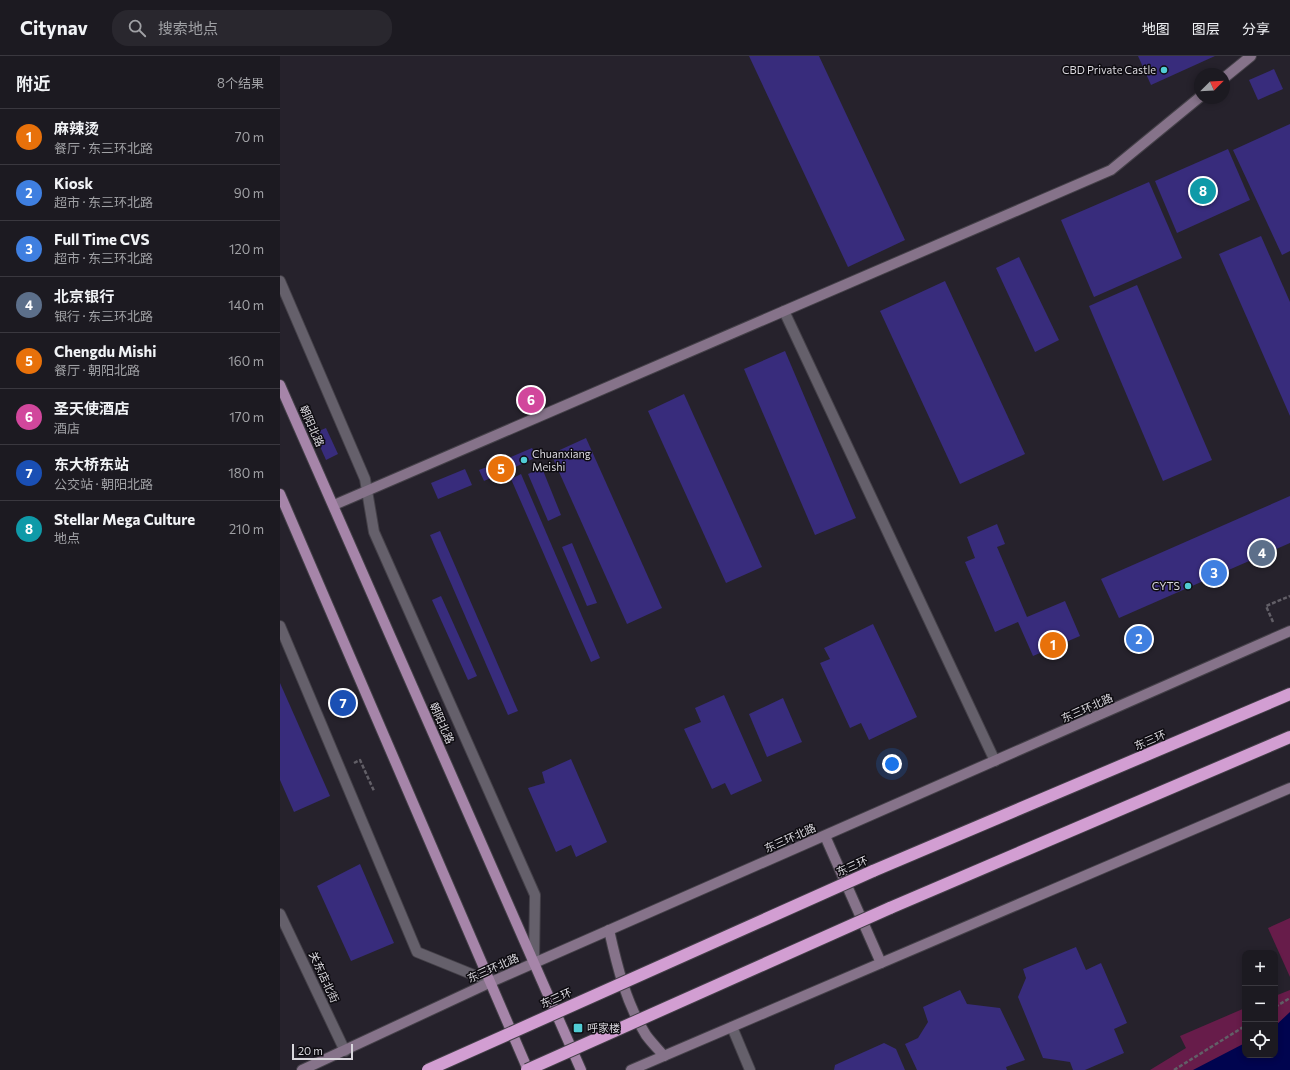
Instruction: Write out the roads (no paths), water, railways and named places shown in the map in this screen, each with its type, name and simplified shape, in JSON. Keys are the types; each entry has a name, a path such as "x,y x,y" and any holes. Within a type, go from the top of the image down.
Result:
{"highway":[{"name":"东三环","path":"428,1070 873,871 1290,694"},
{"path":"528,1070 890,908 1290,737"}],"main road":[{"name":"朝阳北路","path":"280,385 582,1070"},
{"path":"280,494 528,1070"}],"street":[{"path":"1230,73 1251,56"},
{"path":"334,505 1111,170 1194,102"},
{"path":"280,282 365,479 374,532 535,894 534,963"},
{"path":"784,311 995,761"},
{"path":"280,626 417,952 491,982"},
{"name":"东三环北路","path":"302,1070 491,982 1290,631"},
{"path":"631,1070 1290,788"},
{"path":"825,836 881,963"},
{"name":"关东店北街","path":"280,914 345,1051"},
{"path":"609,930 617,966 630,1004 647,1036 664,1056"},
{"path":"732,1027 750,1070"}],"place":[{"name":"CBD Private Castle","path":"1164,70"},
{"name":"Stellar Mega Culture","path":"1203,191"},
{"name":"圣天使酒店","path":"531,400"},
{"name":"Chuanxiang Meishi","path":"524,460"},
{"name":"Chengdu Mishi","path":"501,469"},
{"name":"北京银行","path":"1262,553"},
{"name":"Full Time CVS","path":"1214,573"},
{"name":"CYTS","path":"1188,586"},
{"name":"Kiosk","path":"1139,639"},
{"name":"麻辣烫","path":"1053,645"},
{"name":"东大桥东站","path":"343,703"},
{"name":"呼家楼","path":"578,1028"}]}
